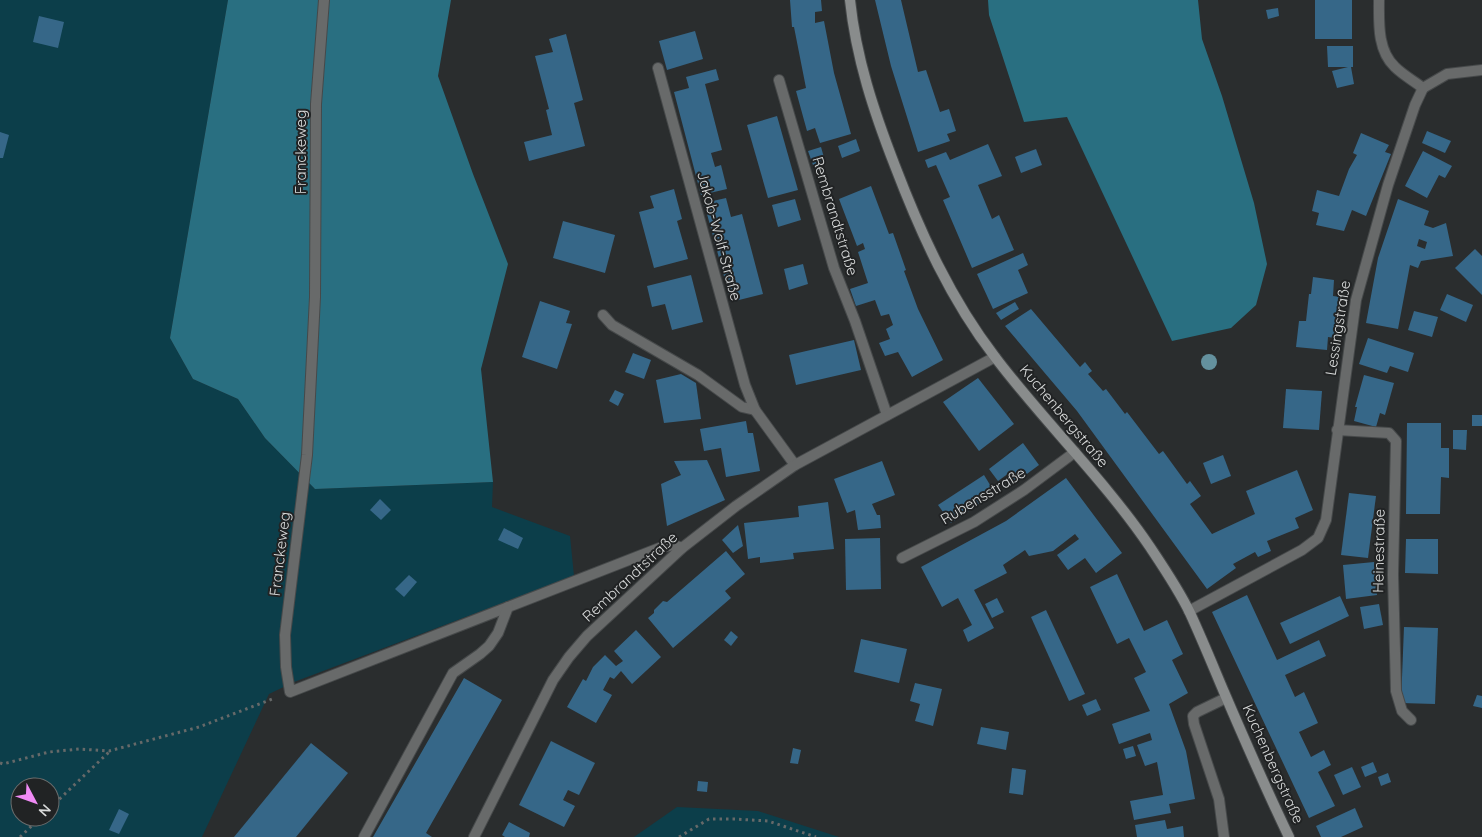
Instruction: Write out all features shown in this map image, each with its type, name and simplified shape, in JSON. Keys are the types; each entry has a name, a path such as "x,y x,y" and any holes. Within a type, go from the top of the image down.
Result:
{"main road":[{"name":"Kuchenbergstraße","path":"850,0 853,30 880,129 910,206 936,263 962,310 995,358 1122,509 1150,547 1189,611 1289,837"}],"street":[{"name":"Franckeweg","path":"290,692 286,667 285,635 307,455 316,298 316,104 324,0"},
{"path":"1378,0 1379,29 1383,50 1393,66 1423,88 1447,74 1482,70"},
{"name":"Jakob-Wolf-Straße","path":"658,68 745,385 755,410 795,465"},
{"name":"Rembrandtstraße","path":"779,80 834,268 855,321 887,415"},
{"name":"Lessingstraße","path":"1189,611 1302,550 1318,538 1326,520 1356,300 1388,185 1415,104 1423,88"},
{"path":"603,314 612,325 698,375 742,407 755,410"},
{"name":"Rembrandtstraße","path":"474,837 554,680 569,657 588,636 682,548 736,506 795,465 995,358"},
{"name":"Heinestraße","path":"1337,430 1389,433 1396,441 1393,575 1396,692 1402,711 1411,720"},
{"name":"Rubensstraße","path":"902,558 974,522 1024,490 1075,452"},
{"path":"290,692 662,547 674,545 682,548"},
{"path":"364,837 453,673 489,646 498,633 508,607"},
{"path":"1224,837 1219,799 1193,716 1197,712 1226,698"}],"path":[{"path":"0,764 49,752 80,749 109,751 199,727 290,692"},
{"path":"60,798 109,751"},
{"path":"679,837 709,820 735,819 768,821 816,837"},
{"path":"20,837 30,827"}],"shaded area":[{"path":"0,0 228,0 170,338 193,379 238,399 265,438 315,489 493,482 492,507 570,536 574,576 294,682 269,694 202,837 0,837"},
{"path":"228,0 451,0 438,76 508,264 481,369 493,482 315,489 265,438 238,399 193,379 170,338"},
{"path":"988,0 1198,0 1202,39 1222,96 1254,203 1267,264 1256,305 1231,328 1172,341 1067,117 1024,122 989,15"},
{"path":"677,807 758,811 839,837 634,837"}],"building":[{"path":"790,0 821,0 822,11 815,12 815,23 824,21 834,73 851,134 820,143 815,128 807,131 796,91 806,88 794,27 792,27"},
{"path":"875,0 901,0 918,72 926,70 940,112 949,109 956,131 947,134 950,141 918,152 891,66"},
{"path":"1315,0 1352,0 1352,39 1315,39"},
{"path":"1278,8 1279,16 1268,19 1266,10"},
{"path":"39,16 64,22 58,48 33,42"},
{"path":"695,31 703,59 667,70 659,41"},
{"path":"566,34 583,100 574,103 585,146 529,161 524,142 552,135 546,110 549,109 535,56 553,52 549,39"},
{"path":"1327,46 1353,46 1353,67 1351,67 1354,84 1337,88 1332,71 1348,67 1328,67"},
{"path":"716,69 719,80 705,84 722,150 711,153 715,167 721,165 727,189 701,195 674,92 689,88 686,77"},
{"path":"777,116 798,190 768,198 747,125"},
{"path":"1427,131 1451,141 1445,153 1422,143"},
{"path":"0,132 9,135 3,158 0,158"},
{"path":"1361,133 1389,145 1385,152 1391,154 1366,216 1352,210 1344,231 1316,225 1319,213 1312,211 1317,190 1339,196 1349,169 1357,155 1353,153"},
{"path":"856,139 860,151 842,158 838,146"},
{"path":"988,144 1002,176 978,185 992,219 999,215 1014,250 972,268 943,200 950,197 936,165 928,168 925,160 946,152 950,160"},
{"path":"821,147 825,161 813,165 808,151"},
{"path":"1036,149 1042,165 1021,173 1015,157"},
{"path":"1423,151 1452,166 1445,178 1439,175 1427,198 1405,186"},
{"path":"871,186 889,234 893,233 918,309 943,360 912,377 898,352 885,356 879,343 890,339 886,329 893,325 889,314 881,316 875,300 856,306 850,289 868,283 858,252 865,249 863,243 857,246 839,199"},
{"path":"674,189 682,219 677,221 688,259 654,268 639,212 654,208 650,196"},
{"path":"726,198 731,217 742,214 763,294 731,302 704,203"},
{"path":"795,199 801,220 778,227 772,205"},
{"path":"1398,199 1429,211 1424,225 1433,228 1446,223 1453,256 1421,261 1418,268 1410,265 1398,329 1366,323 1378,258","holes":["1419,239 1427,242 1425,249 1417,246"]},
{"path":"563,221 615,235 605,273 553,258"},
{"path":"1475,249 1482,256 1482,295 1455,268"},
{"path":"1023,253 1028,265 1018,270 1028,293 993,309 977,274"},
{"path":"803,264 808,284 789,290 784,269"},
{"path":"691,275 703,322 672,330 665,304 652,307 647,286"},
{"path":"1313,277 1334,280 1333,296 1340,297 1335,338 1328,337 1327,350 1296,347 1299,321 1306,321"},
{"path":"1447,294 1473,305 1466,322 1440,310"},
{"path":"540,301 570,311 566,323 572,324 557,369 522,357"},
{"path":"1015,302 1019,309 1001,320 996,313"},
{"path":"1031,309 1080,367 1085,362 1092,371 1088,374 1103,391 1106,389 1125,414 1127,412 1159,454 1163,451 1187,484 1190,481 1201,496 1190,504 1212,534 1255,514 1246,491 1297,470 1313,510 1295,518 1299,528 1267,541 1271,551 1258,557 1255,552 1233,564 1236,568 1207,589 1077,411 1005,326"},
{"path":"1414,311 1438,317 1432,337 1408,330"},
{"path":"1368,338 1414,353 1408,372 1390,366 1387,373 1359,364"},
{"path":"854,340 861,370 796,385 789,355"},
{"path":"633,353 651,360 644,379 625,372"},
{"path":"681,374 696,383 701,419 664,423 656,380"},
{"path":"1364,375 1394,383 1385,415 1380,413 1376,427 1354,421 1357,407 1355,407"},
{"path":"978,378 1014,424 979,451 943,402"},
{"path":"1286,389 1322,391 1319,430 1283,428"},
{"path":"615,390 624,394 618,406 609,401"},
{"path":"1472,415 1482,415 1482,426 1472,426"},
{"path":"746,421 748,433 753,433 760,471 726,477 721,448 704,451 700,429"},
{"path":"1407,423 1441,423 1441,448 1449,448 1449,478 1441,477 1440,514 1406,514"},
{"path":"1453,430 1467,430 1466,450 1453,449"},
{"path":"1023,443 1039,465 1016,482 1009,473 998,481 989,469"},
{"path":"1223,455 1231,476 1211,484 1203,463"},
{"path":"707,460 725,500 667,526 661,484 681,475 674,461"},
{"path":"882,461 895,495 872,504 877,515 880,515 881,528 858,530 855,510 847,513 834,479"},
{"path":"984,475 995,493 951,523 938,505"},
{"path":"1066,478 1122,553 1096,573 1085,558 1068,570 1057,555 1079,539 1075,534 1053,551 1029,556 1025,550 1003,565 1007,573 974,590 994,628 968,642 963,630 972,625 958,598 942,607 921,567 1006,521"},
{"path":"1349,493 1376,496 1368,558 1341,555"},
{"path":"380,499 391,510 381,520 370,510"},
{"path":"828,502 834,549 793,553 794,559 760,563 760,557 748,559 744,523 799,517 798,506"},
{"path":"738,525 743,546 733,553 722,540"},
{"path":"504,528 523,538 518,549 498,540"},
{"path":"880,538 881,589 846,590 845,539"},
{"path":"1406,539 1438,539 1438,574 1405,573"},
{"path":"726,551 745,574 725,591 731,598 673,648 648,618 663,601 667,602"},
{"path":"1374,562 1377,595 1346,599 1343,565"},
{"path":"1117,574 1144,631 1167,620 1183,654 1172,660 1188,693 1169,704 1186,751 1195,799 1169,804 1171,813 1134,820 1130,801 1163,795 1157,762 1145,766 1137,745 1152,740 1150,733 1119,744 1112,724 1150,711 1134,678 1146,672 1129,638 1117,644 1090,587"},
{"path":"409,575 417,582 404,597 395,589"},
{"path":"1247,595 1277,660 1319,640 1326,656 1285,675 1295,697 1304,692 1318,723 1299,732 1311,757 1324,750 1331,765 1318,772 1335,806 1309,818 1212,612"},
{"path":"1340,596 1349,616 1290,644 1280,623"},
{"path":"997,598 1004,612 992,618 985,604"},
{"path":"1379,604 1383,625 1364,629 1360,607"},
{"path":"1046,610 1085,694 1069,701 1031,617"},
{"path":"1404,627 1438,628 1435,704 1401,703"},
{"path":"636,630 661,657 632,684 621,671 614,679 610,677 603,690 612,695 596,723 567,707 583,679 586,681 593,667 605,655 616,666 623,661 614,651"},
{"path":"731,631 738,637 731,646 724,640"},
{"path":"861,639 907,649 899,683 854,672"},
{"path":"464,678 502,700 426,833 432,837 373,837"},
{"path":"915,683 942,689 933,726 915,721 920,704 910,701"},
{"path":"1477,695 1482,696 1482,708 1473,706"},
{"path":"1096,699 1101,710 1087,716 1082,705"},
{"path":"981,727 1009,732 1006,750 977,744"},
{"path":"551,741 595,763 579,795 568,790 563,800 575,806 564,827 519,805"},
{"path":"311,743 348,773 296,837 234,837"},
{"path":"1133,746 1136,756 1126,759 1123,749"},
{"path":"793,748 801,750 798,764 790,763"},
{"path":"1373,762 1377,772 1365,777 1361,767"},
{"path":"1352,767 1361,787 1343,795 1334,775"},
{"path":"1012,768 1026,770 1023,795 1009,793"},
{"path":"1388,773 1391,782 1381,786 1378,777"},
{"path":"698,781 708,782 707,792 697,791"},
{"path":"1355,808 1363,827 1341,837 1321,837 1316,826"},
{"path":"119,809 129,814 119,834 109,830"},
{"path":"1165,820 1167,829 1183,826 1184,837 1137,837 1135,825"},
{"path":"509,822 530,833 529,837 505,837 502,835"}]}
